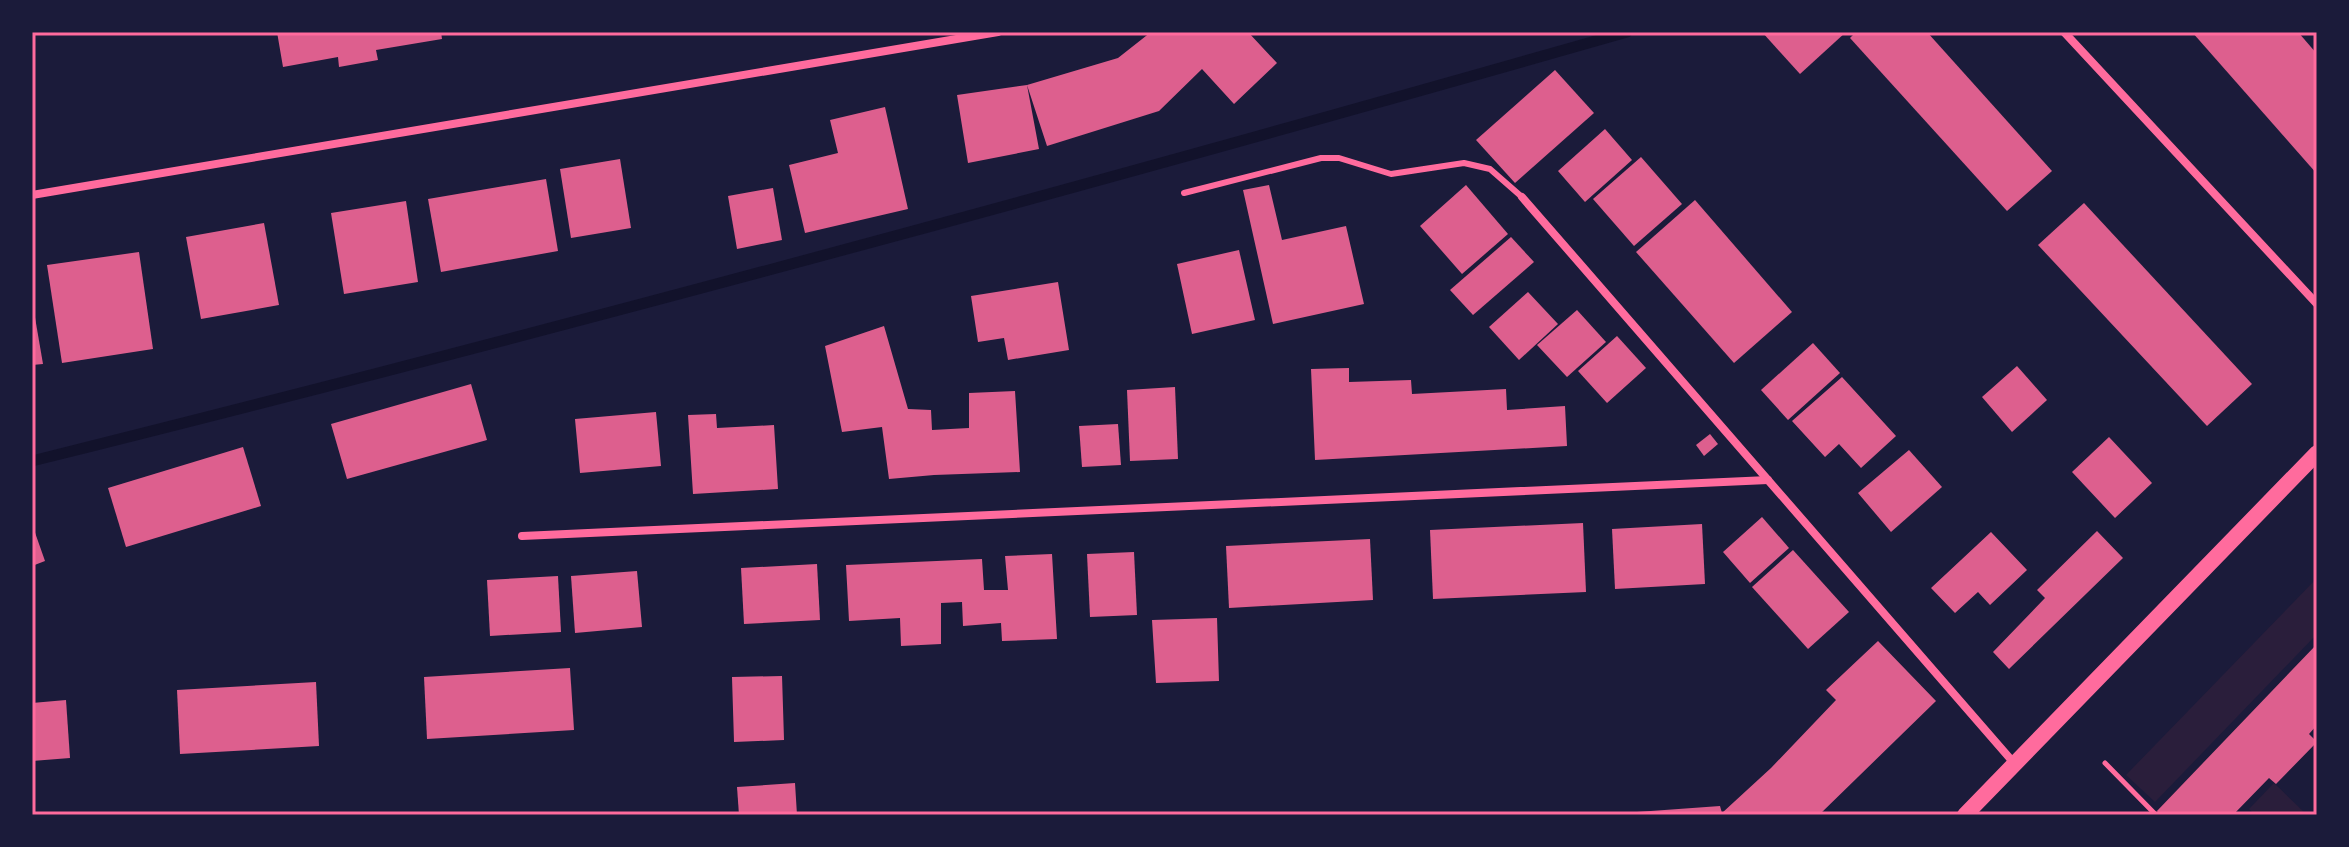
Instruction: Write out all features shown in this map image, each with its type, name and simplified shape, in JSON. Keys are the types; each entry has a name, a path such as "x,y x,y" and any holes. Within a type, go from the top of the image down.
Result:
{"main road":[{"path":"1965,815 2317,453"}],"street":[{"path":"32,195 998,32"},
{"path":"2064,32 2317,304"},
{"path":"1522,197 2014,763"},
{"path":"522,536 1768,480"}],"lane":[{"path":"1184,193 1321,158 1339,158 1391,174 1464,163 1490,169 1522,197"}],"path":[{"path":"2105,763 2156,815"}],"shaded area":[{"path":"2317,578 2317,634 2155,802 2126,775"},
{"path":"2274,783 2307,815 2255,815 2249,809"}],"building":[{"path":"277,32 441,32 442,39 376,50 378,60 339,67 338,57 283,67"},
{"path":"1151,32 1248,32 1277,63 1234,104 1202,69 1159,111 1047,146 1027,85 1118,58"},
{"path":"1762,32 1846,32 1800,74"},
{"path":"1856,32 1927,32 2052,171 2007,211 1850,38"},
{"path":"2192,32 2298,32 2317,54 2317,174"},
{"path":"1555,70 1594,113 1515,183 1476,140"},
{"path":"1027,85 1039,149 968,163 957,95"},
{"path":"885,107 908,209 805,233 789,165 838,153 830,120"},
{"path":"1605,129 1632,160 1585,202 1558,171"},
{"path":"1641,157 1682,204 1634,246 1593,199"},
{"path":"620,159 631,228 571,238 560,169"},
{"path":"546,179 558,251 441,272 428,199"},
{"path":"1269,185 1282,240 1346,226 1364,304 1273,324 1243,190"},
{"path":"1466,185 1508,234 1462,274 1420,226"},
{"path":"773,188 782,240 737,249 728,196"},
{"path":"1695,200 1792,312 1734,363 1636,252"},
{"path":"406,201 418,282 344,294 331,213"},
{"path":"2084,203 2252,384 2207,426 2038,245"},
{"path":"264,223 279,305 201,319 186,237"},
{"path":"1511,237 1534,262 1473,315 1450,290"},
{"path":"1239,250 1255,320 1192,334 1177,264"},
{"path":"139,252 153,349 62,363 47,265"},
{"path":"1058,282 1069,350 1008,360 1004,338 978,342 971,296"},
{"path":"1528,292 1558,324 1519,360 1489,327"},
{"path":"32,300 43,364 32,365"},
{"path":"1577,310 1606,342 1567,377 1537,345"},
{"path":"884,326 908,409 931,410 932,430 969,428 969,393 1015,391 1020,472 889,479 882,427 842,432 825,346"},
{"path":"1617,336 1646,368 1607,403 1578,371"},
{"path":"1813,343 1840,373 1788,420 1761,390"},
{"path":"2017,366 2047,400 2012,432 1982,397"},
{"path":"1349,368 1349,382 1411,380 1412,394 1506,389 1507,410 1565,406 1567,446 1315,460 1311,369"},
{"path":"1842,377 1896,436 1861,468 1839,444 1825,457 1792,421"},
{"path":"471,384 487,440 347,479 331,424"},
{"path":"1175,387 1178,459 1130,461 1127,390"},
{"path":"656,412 661,466 580,473 575,419"},
{"path":"716,414 717,428 774,425 778,489 693,494 688,415"},
{"path":"1118,424 1121,465 1082,467 1079,426"},
{"path":"1710,434 1718,444 1704,456 1696,445"},
{"path":"2109,437 2152,483 2115,518 2072,472"},
{"path":"243,447 261,506 126,547 108,488"},
{"path":"1909,450 1942,487 1891,532 1858,493"},
{"path":"1762,517 1789,548 1750,583 1723,552"},
{"path":"1583,523 1586,592 1433,599 1430,530"},
{"path":"32,524 45,561 32,566"},
{"path":"1702,524 1705,584 1615,589 1612,529"},
{"path":"2097,531 2123,558 2009,669 1993,652 2045,598 2037,590"},
{"path":"1991,532 2027,570 1990,605 1978,592 1955,613 1931,588"},
{"path":"1370,539 1373,600 1229,608 1226,546"},
{"path":"1793,550 1849,612 1808,649 1752,587"},
{"path":"1134,552 1137,615 1090,617 1087,554"},
{"path":"1052,554 1057,639 1002,641 1001,623 963,626 962,602 941,603 941,644 901,646 900,618 849,621 846,565 982,559 984,590 1008,590 1005,556"},
{"path":"817,564 820,620 744,624 741,568"},
{"path":"637,571 642,627 575,633 571,576"},
{"path":"558,576 561,632 490,636 487,580"},
{"path":"1217,618 1219,681 1156,683 1152,620"},
{"path":"1878,641 1936,701 1819,815 1623,815 1720,806 1722,813 1771,768 1836,700 1826,690"},
{"path":"2317,644 2317,725 2309,734 2317,742 2276,784 2269,778 2233,815 2160,815 2157,811"},
{"path":"570,668 574,730 427,739 424,677"},
{"path":"782,676 784,740 734,742 732,677"},
{"path":"316,682 319,746 180,754 177,690"},
{"path":"66,700 70,758 32,761 32,703"},
{"path":"795,783 797,815 739,815 737,787"}],"waterway":[{"path":"32,461 831,253 1627,32"}]}
